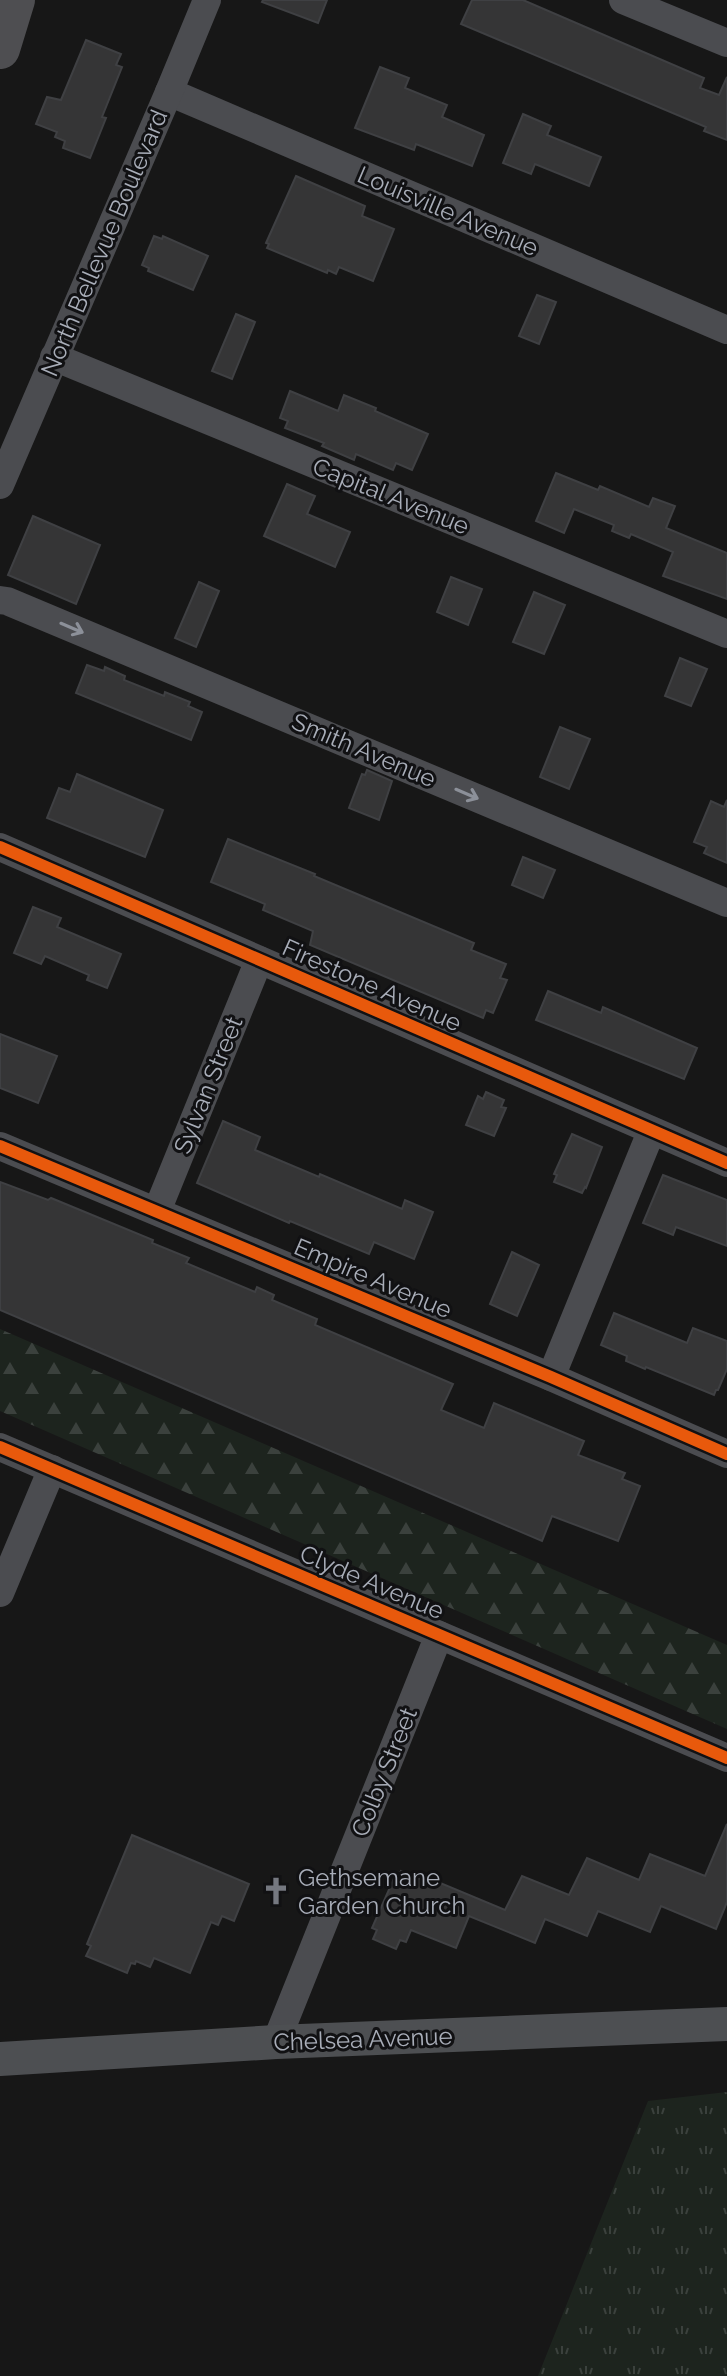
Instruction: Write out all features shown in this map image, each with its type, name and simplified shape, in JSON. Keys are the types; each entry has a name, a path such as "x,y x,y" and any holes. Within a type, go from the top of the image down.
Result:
{"highway":[{"path":"0,49 15,0"}],"main road":[{"name":"Chelsea Avenue","path":"0,2059 276,2042 727,2024"}],"street":[{"name":"North Bellevue Boulevard","path":"0,485 207,0"},
{"path":"623,0 727,43"},
{"name":"Louisville Avenue","path":"169,92 727,330"},
{"name":"Capital Avenue","path":"54,357 727,634"},
{"name":"Smith Avenue","path":"0,600 727,903"},
{"name":"Firestone Avenue","path":"0,847 727,1163"},
{"name":"Sylvan Street","path":"157,1211 259,960"},
{"path":"551,1377 651,1132"},
{"name":"Empire Avenue","path":"0,1146 727,1454"},
{"name":"Clyde Avenue","path":"0,1447 727,1758"},
{"path":"0,1593 52,1469"},
{"name":"Colby Street","path":"276,2042 439,1635"}],"green space":[{"path":"0,1329 727,1645 727,1729 0,1411"},
{"path":"727,2092 727,2376 538,2376 648,2101"}],"building":[{"path":"263,0 327,0 318,23"},
{"path":"472,0 523,0 704,78 700,88 719,95 727,77 727,140 704,131 706,127 461,24"},
{"path":"86,40 121,54 116,65 122,67 90,158 63,148 65,141 55,137 57,132 36,124 47,97 61,100"},
{"path":"380,67 409,78 405,88 447,105 442,117 484,135 472,166 416,144 414,150 355,128"},
{"path":"523,114 551,126 547,135 601,157 589,186 535,164 531,174 503,163"},
{"path":"296,176 365,206 362,216 394,229 373,281 339,267 336,274 328,270 327,273 267,248 269,244 266,243"},
{"path":"154,236 162,239 163,236 208,256 193,290 148,271 149,268 142,265"},
{"path":"537,295 556,302 539,344 519,336"},
{"path":"236,314 255,322 232,379 212,371"},
{"path":"290,391 338,411 344,395 428,434 412,470 396,463 393,470 356,454 354,460 322,446 324,443 285,428 288,421 280,418"},
{"path":"556,473 598,490 600,486 649,507 653,498 675,506 666,528 727,553 727,599 663,576 673,552 631,534 629,538 612,531 614,525 574,509 564,533 536,521"},
{"path":"287,484 315,496 307,514 350,532 335,567 264,536"},
{"path":"33,516 100,545 76,604 8,575"},
{"path":"451,577 482,589 468,625 437,612"},
{"path":"199,582 219,591 196,647 175,638"},
{"path":"534,592 565,605 544,654 513,642"},
{"path":"680,658 707,669 691,706 665,696"},
{"path":"87,665 104,671 105,667 125,676 124,680 164,696 165,692 190,702 188,706 202,712 191,740 76,693"},
{"path":"560,727 590,739 569,789 540,777"},
{"path":"367,770 392,781 379,820 349,808 362,774 365,775"},
{"path":"77,774 163,810 145,857 47,818 59,788 70,792"},
{"path":"727,800 727,863 704,853 707,847 694,842 711,801 724,807"},
{"path":"228,839 474,943 471,950 506,964 500,978 507,980 493,1013 486,1010 483,1018 310,945 313,931 263,910 265,904 211,882"},
{"path":"523,857 555,870 543,898 512,885"},
{"path":"33,907 61,918 57,927 121,954 107,988 87,980 89,975 45,956 41,964 14,953"},
{"path":"548,991 601,1013 603,1007 697,1048 684,1079 536,1020"},
{"path":"0,1034 57,1056 38,1103 0,1088"},
{"path":"486,1092 504,1100 501,1107 506,1108 494,1136 466,1125 478,1096 483,1099"},
{"path":"223,1121 260,1137 255,1150 402,1209 405,1200 433,1212 414,1259 374,1242 369,1254 197,1183"},
{"path":"572,1134 602,1147 582,1193 554,1182 557,1175 554,1174"},
{"path":"663,1175 727,1200 727,1246 676,1227 673,1235 643,1223"},
{"path":"0,1182 48,1200 51,1198 153,1240 152,1243 189,1258 186,1263 255,1292 257,1287 274,1295 272,1300 317,1319 315,1325 453,1384 441,1410 484,1428 494,1403 584,1441 578,1455 625,1473 622,1479 640,1486 618,1541 552,1516 542,1541 0,1310"},
{"path":"512,1252 539,1265 517,1316 490,1304"},
{"path":"614,1313 687,1343 693,1328 727,1341 727,1369 718,1390 714,1395 645,1369 626,1361 627,1356 601,1345"},
{"path":"727,1824 727,1902 716,1929 661,1906 650,1932 598,1911 587,1936 545,1919 535,1943 469,1916 456,1948 411,1930 406,1942 400,1940 396,1949 373,1939 377,1930 372,1928 395,1876 398,1877 401,1871 436,1886 438,1882 505,1910 522,1876 569,1895 587,1858 639,1880 650,1854 705,1876"},
{"path":"132,1835 249,1884 234,1921 222,1916 218,1925 211,1922 190,1973 154,1958 150,1967 136,1961 135,1964 131,1963 127,1973 86,1956 91,1946 87,1944"}],"cycle path":[{"path":"0,847 727,1163"},
{"path":"0,1146 727,1454"},
{"path":"0,1447 727,1758"}],"place":[{"name":"Gethsemane Garden Church","path":"276,1891"}]}
